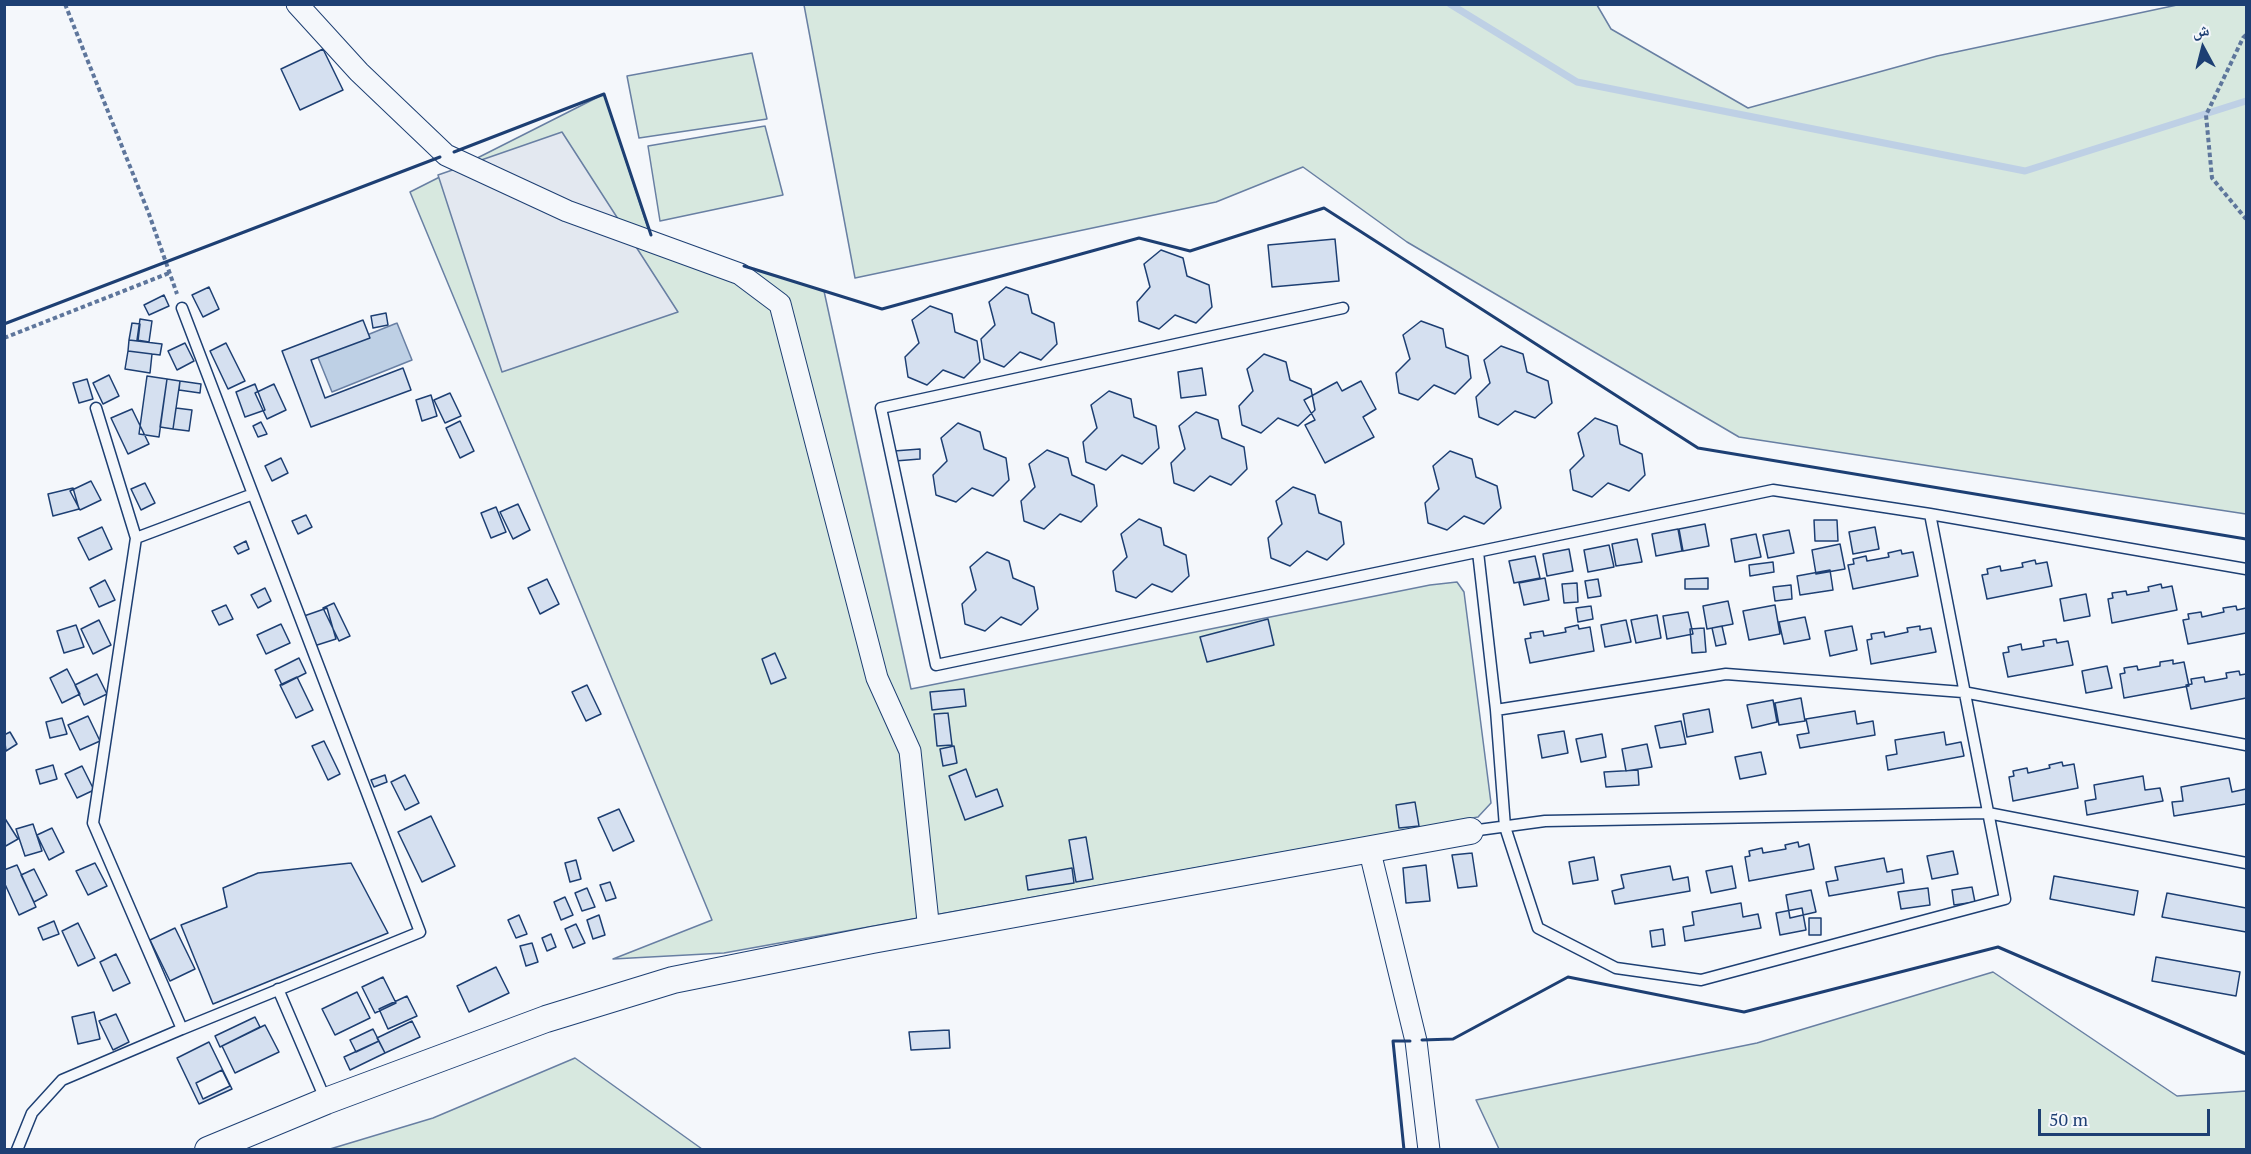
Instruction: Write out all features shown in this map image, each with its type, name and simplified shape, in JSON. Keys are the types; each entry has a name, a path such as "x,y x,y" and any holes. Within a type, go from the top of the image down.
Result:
{"street":[{"path":"297,4 359,72 446,155 567,211 740,274 780,304 877,678 910,751 929,931"},
{"path":"208,1149 326,1101 546,1019 673,980 872,940 1470,831"},
{"path":"1370,848 1416,1041 1429,1149"}],"lane":[{"path":"17,1149 32,1113 62,1080 420,932 182,308"},
{"path":"1343,308 881,408 936,665 1773,490 1930,514 2247,569"},
{"path":"96,408 136,538 93,823 182,1029"},
{"path":"136,538 253,494"},
{"path":"1478,552 1496,711 1505,827 1538,928 1616,968 1701,980 2005,899 1930,514"},
{"path":"1496,711 1726,674 1963,692 2247,745"},
{"path":"1470,831 1545,821 1988,813 2247,863"},
{"path":"278,990 326,1101"}],"path":[{"path":"65,4 149,214 182,308"},
{"path":"2247,35 2243,38 2206,115 2212,178 2247,219"},
{"path":"4,338 169,273"}],"shaded area":[{"path":"804,5 1597,5 1611,29 1748,108 1937,56 2177,5 2246,5 2246,514 1739,437 1407,242 1303,167 1216,202 855,278"},
{"path":"752,53 767,119 639,138 627,76"},
{"path":"604,94 651,237 824,291 911,689 1430,585 1457,582 1464,592 1491,803 1478,817 724,953 613,959 712,920 410,192"},
{"path":"765,126 783,195 660,221 648,146"},
{"path":"562,132 678,312 502,372 438,175"},
{"path":"1993,972 2177,1096 2246,1091 2246,1149 1499,1149 1476,1100 1757,1043"},
{"path":"575,1058 702,1149 330,1149 433,1118"}],"water":[{"path":"397,323 412,360 332,392 317,355"}],"building":[{"path":"323,49 343,90 300,110 281,69"},
{"path":"1335,239 1339,281 1272,287 1268,245"},
{"path":"1161,250 1183,258 1187,276 1209,285 1212,307 1196,323 1175,315 1159,329 1139,321 1137,302 1150,287 1144,264"},
{"path":"209,287 219,309 203,317 192,295"},
{"path":"1006,287 1028,295 1032,313 1054,323 1057,344 1041,360 1020,352 1004,367 984,359 981,339 995,325 989,302"},
{"path":"164,295 169,306 149,315 144,305"},
{"path":"930,306 952,314 955,332 977,341 980,362 964,378 943,370 927,385 908,377 905,357 919,343 912,320"},
{"path":"386,313 388,325 373,328 371,316"},
{"path":"140,319 152,321 149,342 137,340"},
{"path":"363,320 370,338 311,360 325,398 403,368 411,390 311,427 282,351"},
{"path":"1421,321 1443,329 1446,347 1468,356 1471,378 1455,394 1434,385 1418,400 1399,393 1396,373 1410,359 1403,335"},
{"path":"132,323 140,324 138,341 129,340"},
{"path":"129,340 162,344 160,355 128,351"},
{"path":"185,343 194,361 177,370 168,351"},
{"path":"226,343 245,381 228,389 210,351"},
{"path":"1501,346 1523,354 1527,372 1548,381 1552,403 1535,418 1515,411 1498,425 1479,417 1476,397 1490,383 1484,360"},
{"path":"128,351 152,354 150,373 125,369"},
{"path":"1264,354 1286,362 1290,380 1311,389 1315,410 1298,426 1278,418 1261,433 1242,425 1239,406 1253,391 1247,369"},
{"path":"1202,368 1206,395 1181,398 1178,372"},
{"path":"109,375 119,396 103,404 93,383"},
{"path":"147,376 167,379 159,437 139,434"},
{"path":"87,379 93,399 79,403 73,383"},
{"path":"167,379 180,381 173,429 160,427"},
{"path":"180,381 201,384 200,393 179,390"},
{"path":"1361,381 1376,409 1363,417 1374,437 1325,463 1305,425 1315,420 1304,400 1337,382 1342,391"},
{"path":"255,384 265,410 245,417 236,392"},
{"path":"274,384 286,410 267,419 255,393"},
{"path":"1109,391 1131,399 1134,417 1156,426 1159,448 1142,464 1122,455 1106,470 1086,462 1083,442 1097,428 1091,405"},
{"path":"450,393 461,416 445,423 434,400"},
{"path":"431,395 437,416 422,421 416,400"},
{"path":"176,408 192,410 189,431 173,429"},
{"path":"132,409 149,444 128,454 111,418"},
{"path":"1196,412 1218,420 1222,438 1244,447 1247,469 1231,485 1210,476 1194,491 1174,483 1171,463 1185,449 1179,426"},
{"path":"1595,418 1617,426 1620,444 1642,454 1645,475 1629,491 1608,483 1592,497 1573,490 1570,470 1584,456 1578,433"},
{"path":"460,421 474,451 460,458 446,428"},
{"path":"261,422 267,434 258,437 253,426"},
{"path":"958,423 980,432 984,449 1006,458 1009,480 993,496 972,488 956,502 936,495 933,475 947,461 941,438"},
{"path":"920,449 920,459 895,461 894,451"},
{"path":"1047,450 1068,458 1072,475 1094,485 1097,506 1081,522 1060,514 1044,529 1024,521 1021,501 1035,487 1029,464"},
{"path":"1450,451 1472,459 1476,477 1497,486 1501,508 1484,524 1464,516 1447,530 1428,523 1425,503 1439,489 1433,466"},
{"path":"281,458 288,473 272,481 265,466"},
{"path":"91,481 101,500 80,510 70,491"},
{"path":"145,483 155,503 141,510 131,489"},
{"path":"1293,487 1315,495 1319,513 1341,522 1344,544 1327,560 1307,551 1290,566 1271,558 1268,538 1282,524 1276,501"},
{"path":"73,488 79,509 53,516 48,494"},
{"path":"518,504 530,530 513,539 500,512"},
{"path":"496,507 506,532 491,538 481,513"},
{"path":"306,515 312,527 298,534 292,521"},
{"path":"1139,519 1161,528 1164,545 1186,555 1189,576 1172,592 1152,584 1136,598 1116,591 1113,571 1127,557 1121,534"},
{"path":"1814,520 1837,520 1838,541 1815,541"},
{"path":"1705,524 1709,546 1683,551 1679,529"},
{"path":"102,527 112,549 89,560 78,538"},
{"path":"1875,527 1879,549 1853,554 1849,532"},
{"path":"1678,529 1682,551 1656,556 1652,534"},
{"path":"1789,530 1794,553 1768,558 1763,535"},
{"path":"1756,534 1761,557 1735,562 1731,539"},
{"path":"1637,539 1642,562 1616,566 1612,544"},
{"path":"246,541 249,549 238,554 234,547"},
{"path":"1840,544 1845,569 1816,574 1812,550"},
{"path":"1609,545 1614,567 1588,572 1584,550"},
{"path":"1569,549 1573,571 1547,576 1543,554"},
{"path":"1901,550 1902,554 1913,552 1918,576 1853,589 1848,565 1854,564 1853,559 1866,556 1867,561 1889,557 1888,553"},
{"path":"987,552 1009,561 1013,578 1034,587 1038,609 1021,625 1001,617 985,631 965,624 962,604 976,590 970,567"},
{"path":"1535,556 1540,578 1514,583 1509,561"},
{"path":"2035,560 2036,564 2047,562 2052,586 1987,599 1982,575 1988,574 1987,569 2000,566 2001,571 2023,567 2022,563"},
{"path":"1773,562 1774,572 1750,576 1749,565"},
{"path":"1830,570 1833,590 1800,595 1797,576"},
{"path":"1545,578 1549,600 1524,605 1519,583"},
{"path":"1708,578 1708,589 1685,589 1685,579"},
{"path":"547,579 559,604 540,614 528,588"},
{"path":"1598,579 1601,596 1588,598 1585,581"},
{"path":"105,580 115,600 99,607 90,588"},
{"path":"1577,583 1578,602 1564,603 1562,584"},
{"path":"2161,584 2162,588 2172,586 2177,610 2112,623 2108,599 2113,598 2112,593 2126,591 2127,595 2149,591 2148,587"},
{"path":"1791,585 1792,599 1775,601 1773,587"},
{"path":"265,588 271,601 258,608 251,595"},
{"path":"2086,594 2090,616 2064,621 2060,599"},
{"path":"1728,601 1733,624 1707,629 1703,606"},
{"path":"334,603 350,636 339,641 323,608"},
{"path":"226,605 233,619 219,625 212,611"},
{"path":"1775,605 1780,634 1749,640 1743,611"},
{"path":"1591,606 1593,619 1578,622 1576,608"},
{"path":"2236,606 2237,610 2246,608 2246,633 2188,644 2183,620 2189,619 2188,614 2201,612 2202,617 2224,612 2223,608"},
{"path":"327,608 336,639 314,646 304,616"},
{"path":"1688,612 1693,634 1667,639 1663,616"},
{"path":"1657,615 1661,638 1636,643 1631,620"},
{"path":"1805,617 1810,639 1784,644 1779,622"},
{"path":"1268,619 1274,645 1207,662 1200,637"},
{"path":"99,620 111,645 93,654 81,629"},
{"path":"1626,620 1631,642 1605,647 1601,625"},
{"path":"281,624 290,643 266,654 257,635"},
{"path":"76,625 84,647 64,653 57,631"},
{"path":"1578,625 1579,629 1590,627 1594,651 1530,663 1525,639 1531,638 1530,633 1543,631 1544,636 1566,632 1565,628"},
{"path":"1722,626 1726,644 1716,646 1712,628"},
{"path":"1852,626 1857,650 1830,656 1825,631"},
{"path":"1920,626 1920,630 1931,628 1936,652 1871,664 1867,640 1872,639 1871,634 1884,632 1885,637 1908,632 1907,628"},
{"path":"1704,628 1706,652 1692,653 1690,629"},
{"path":"2056,639 2057,643 2068,641 2073,665 2008,677 2003,653 2009,652 2008,647 2021,644 2022,650 2044,646 2043,641"},
{"path":"775,653 786,678 771,684 762,659"},
{"path":"299,658 306,673 282,685 275,670"},
{"path":"2173,660 2173,664 2184,662 2189,686 2124,698 2120,674 2125,673 2124,668 2137,666 2138,670 2160,666 2160,662"},
{"path":"2107,666 2112,688 2086,693 2082,671"},
{"path":"67,669 80,694 62,703 50,678"},
{"path":"2239,671 2240,675 2246,674 2246,698 2191,709 2186,685 2192,684 2191,679 2204,677 2205,682 2227,678 2226,673"},
{"path":"97,674 107,694 84,705 75,685"},
{"path":"297,677 313,710 296,718 280,685"},
{"path":"587,685 601,714 586,721 572,692"},
{"path":"964,689 966,706 932,710 930,692"},
{"path":"1801,698 1805,721 1779,725 1775,703"},
{"path":"1773,700 1777,722 1752,728 1747,705"},
{"path":"1709,709 1713,732 1687,737 1683,714"},
{"path":"1855,711 1857,724 1873,721 1875,735 1800,748 1797,735 1809,733 1806,719"},
{"path":"948,713 952,745 937,746 934,714"},
{"path":"88,716 100,741 80,750 68,725"},
{"path":"62,718 67,734 50,738 46,722"},
{"path":"1681,721 1686,744 1660,748 1655,726"},
{"path":"1564,731 1568,753 1542,758 1538,735"},
{"path":"10,732 17,744 6,751 4,735"},
{"path":"1944,732 1946,745 1961,742 1964,756 1888,770 1886,756 1897,754 1895,740"},
{"path":"1602,734 1606,757 1581,762 1576,739"},
{"path":"324,741 340,774 328,780 312,746"},
{"path":"1647,744 1652,767 1626,771 1622,749"},
{"path":"954,746 957,763 943,766 940,749"},
{"path":"1761,752 1766,774 1740,779 1735,757"},
{"path":"2062,762 2063,766 2074,764 2078,788 2013,801 2009,777 2014,776 2013,771 2027,768 2028,773 2050,768 2049,765"},
{"path":"53,765 57,779 40,784 36,770"},
{"path":"82,766 94,790 77,798 65,774"},
{"path":"966,769 976,797 997,789 1003,806 965,820 949,776"},
{"path":"1638,770 1639,785 1606,787 1604,772"},
{"path":"385,775 387,782 374,787 371,780"},
{"path":"405,775 419,803 405,810 391,782"},
{"path":"2143,776 2145,790 2160,788 2163,801 2087,815 2085,801 2096,799 2094,785"},
{"path":"2229,778 2232,792 2246,789 2246,804 2174,816 2172,802 2183,801 2181,787"},
{"path":"1415,802 1419,826 1399,828 1396,805"},
{"path":"619,809 634,841 613,851 598,818"},
{"path":"431,816 455,866 422,882 398,832"},
{"path":"4,817 18,839 4,847"},
{"path":"33,824 42,851 25,856 16,829"},
{"path":"52,828 64,852 49,860 37,835"},
{"path":"1086,837 1093,879 1076,882 1069,840"},
{"path":"1798,842 1799,847 1809,844 1814,869 1749,881 1745,857 1750,856 1749,851 1762,848 1763,853 1786,849 1785,845"},
{"path":"1953,851 1958,874 1932,879 1927,856"},
{"path":"1472,853 1477,886 1458,888 1452,855"},
{"path":"1594,857 1598,880 1573,884 1569,862"},
{"path":"1884,858 1887,872 1902,869 1904,883 1829,896 1826,882 1838,880 1835,867"},
{"path":"576,860 581,879 570,882 565,863"},
{"path":"95,863 107,886 88,895 76,871"},
{"path":"351,863 388,933 213,1004 181,925 227,907 223,888 258,873"},
{"path":"17,865 36,907 19,915 4,882 4,870"},
{"path":"1426,865 1430,901 1406,903 1403,868"},
{"path":"1670,866 1673,880 1688,877 1690,891 1615,904 1612,891 1624,888 1621,875"},
{"path":"1732,866 1736,888 1711,893 1706,871"},
{"path":"1072,868 1074,883 1028,890 1026,876"},
{"path":"34,869 47,895 34,902 21,875"},
{"path":"2054,876 2138,891 2134,915 2050,899"},
{"path":"610,882 616,898 606,901 600,885"},
{"path":"1972,887 1975,902 1954,905 1952,890"},
{"path":"587,888 595,907 582,911 575,893"},
{"path":"1928,888 1930,905 1901,909 1898,892"},
{"path":"1811,890 1816,912 1790,918 1786,895"},
{"path":"2167,893 2246,908 2246,932 2162,917"},
{"path":"565,897 573,915 561,920 554,902"},
{"path":"1741,903 1743,917 1758,914 1761,928 1685,941 1683,927 1694,925 1692,912"},
{"path":"1802,908 1806,930 1780,935 1776,913"},
{"path":"519,915 527,934 516,938 508,920"},
{"path":"599,915 605,935 593,939 587,920"},
{"path":"1809,918 1821,918 1821,935 1809,935"},
{"path":"54,921 59,934 43,940 38,928"},
{"path":"78,923 95,958 78,966 62,931"},
{"path":"576,924 585,943 573,948 565,929"},
{"path":"175,928 195,969 170,981 150,940"},
{"path":"1663,929 1665,945 1652,947 1650,931"},
{"path":"551,934 556,947 547,951 542,938"},
{"path":"532,943 538,962 526,966 520,946"},
{"path":"116,954 130,983 113,991 100,962"},
{"path":"2156,957 2240,972 2236,996 2152,981"},
{"path":"496,967 509,993 469,1012 457,986"},
{"path":"383,977 396,1003 375,1013 362,987"},
{"path":"357,992 370,1018 335,1035 322,1009"},
{"path":"407,996 417,1016 388,1029 379,1009"},
{"path":"94,1012 100,1039 78,1044 72,1017"},
{"path":"116,1014 129,1042 113,1050 99,1021"},
{"path":"255,1017 260,1027 220,1047 215,1036"},
{"path":"412,1021 420,1037 385,1053 377,1038"},
{"path":"265,1025 279,1052 235,1073 222,1046"},
{"path":"373,1029 379,1041 356,1052 350,1040"},
{"path":"949,1030 950,1048 911,1050 909,1032"},
{"path":"379,1041 385,1053 350,1070 344,1057"},
{"path":"209,1042 232,1089 199,1104 177,1058"},
{"path":"222,1070 230,1086 203,1099 196,1083"}],"waterway":[{"path":"1450,4 1577,82 2025,171 2246,101"}],"wall":[{"path":"454,152 604,94 651,235"},
{"path":"4,324 440,157"},
{"path":"744,266 882,309 1139,238 1190,251 1324,208 1698,448 2246,539"},
{"path":"1422,1040 1453,1039 1568,977 1744,1012 1998,947 2246,1054"},
{"path":"1404,1150 1393,1041 1410,1041"}]}
